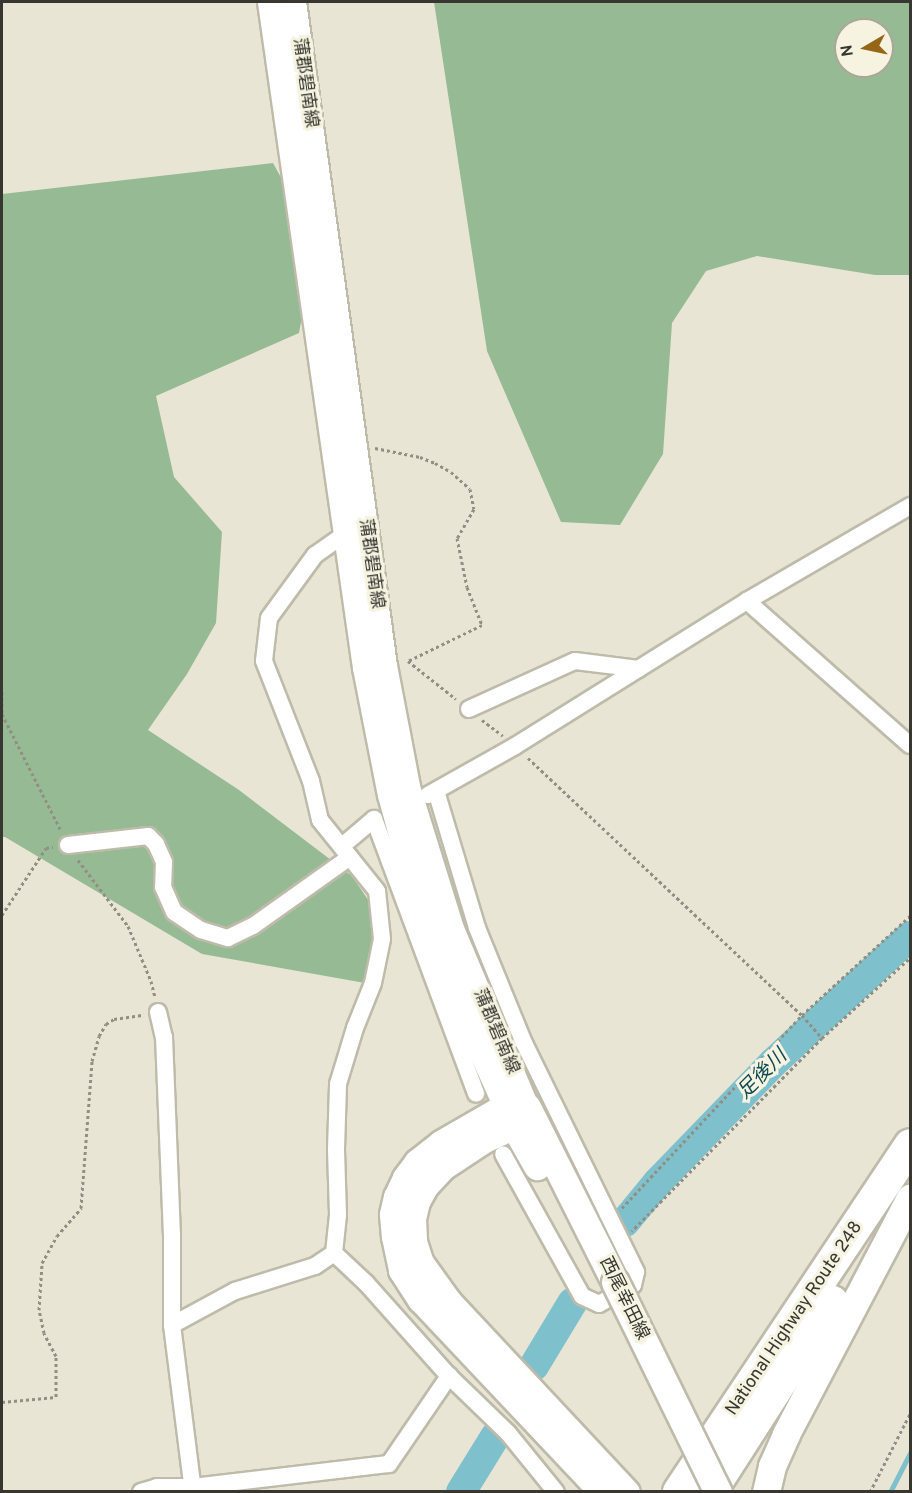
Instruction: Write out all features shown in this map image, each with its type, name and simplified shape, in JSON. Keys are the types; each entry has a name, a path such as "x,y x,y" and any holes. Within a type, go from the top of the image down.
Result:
{"highway":[{"name":"National Highway Route 248","path":"680,1491 910,1145"},
{"name":"National Highway Route 248","path":"709,1491 910,1180"}],"main road":[{"name":"蒲郡碧南線","path":"270,2 365,668 390,795 414,883 475,1038 516,1113"},
{"name":"蒲郡碧南線","path":"294,2 385,666 408,787 452,929 516,1113"},
{"name":"西尾幸田線","path":"516,1113 610,1285 718,1491"},
{"path":"516,1113 441,1143 417,1162 405,1178 392,1215 393,1238 401,1271 420,1300 601,1491"},
{"path":"516,1113 485,1141 444,1168 427,1186 418,1202 414,1221 415,1242 422,1263 450,1302 628,1491"},
{"path":"766,1491 772,1466 786,1434 910,1198"},
{"name":"西尾幸田線","path":"610,1285 709,1491"}],"street":[{"path":"503,1154 582,1296 599,1304 633,1285 636,1272 524,1043 477,928 432,793 515,746 747,601 910,506"},
{"path":"172,1325 235,1291 315,1266 334,1253 338,1214 336,1149 338,1084 355,1028 373,983 382,939 376,891 320,820 311,781 264,661 269,618 315,555 345,534"},
{"path":"747,601 910,745"},
{"path":"469,709 575,661 639,669"},
{"path":"68,845 148,836 164,862 163,887 174,912 201,930 228,938 253,926 346,852 374,819 476,1094"},
{"path":"158,1012 164,1037 172,1234 172,1325 193,1489"},
{"path":"334,1253 366,1283 449,1376 508,1433 556,1491"},
{"path":"141,1491 157,1487 193,1489 389,1464 449,1376"}],"path":[{"path":"353,443 420,457 451,472 470,489 474,509 457,538 467,587 482,625 408,661 515,746 802,1015 822,1038"},
{"path":"2,692 2,714 68,845 128,926 151,981 158,1012 114,1019 106,1024 95,1046 81,1208 57,1236 42,1263 39,1310 44,1333 56,1356 57,1397 2,1402"},
{"path":"2,915 46,848 68,845"},
{"path":"610,1221 802,1015 910,916"},
{"path":"621,1243 822,1038 910,958"},
{"path":"870,1491 910,1414"}],"green space":[{"path":"434,2 910,2 910,275 875,275 757,256 706,271 672,323 663,454 620,525 561,522 487,351"},
{"path":"273,163 316,241 299,333 156,396 174,477 222,532 216,623 187,674 148,730 239,790 352,876 383,922 365,983 202,954 2,837 2,194"}],"waterway":[{"name":"足後川","path":"625,1222 658,1182 773,1063 910,936"},
{"name":"足後川","path":"534,1366 572,1303"},
{"name":"足後川","path":"461,1492 495,1437"},
{"path":"890,1492 910,1453"}]}
